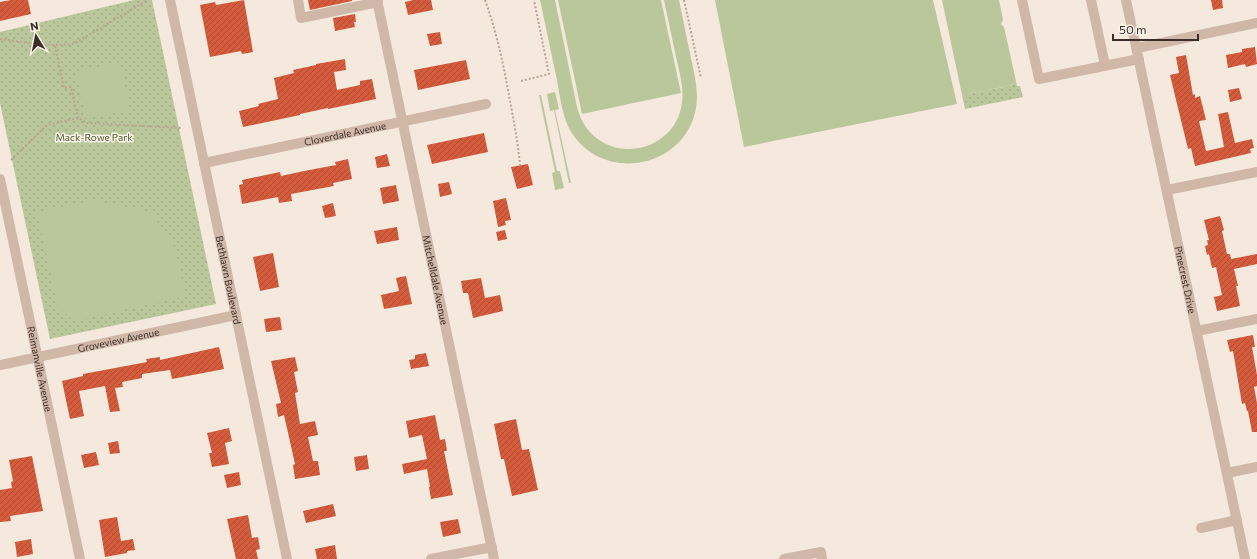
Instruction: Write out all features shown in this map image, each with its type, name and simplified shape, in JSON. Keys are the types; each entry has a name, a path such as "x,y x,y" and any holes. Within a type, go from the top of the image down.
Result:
{"street":[{"name":"Bethlawn Boulevard","path":"170,0 287,559"},
{"path":"298,0 301,18 377,1"},
{"path":"1022,0 1039,79 1139,59"},
{"path":"1091,0 1105,65"},
{"name":"Pinecrest Drive","path":"1126,0 1246,559"},
{"name":"Mitchelldale Avenue","path":"377,1 494,559"},
{"path":"1137,48 1257,23"},
{"name":"Cloverdale Avenue","path":"204,163 486,104"},
{"path":"1167,190 1257,172"},
{"name":"Reimanville Avenue","path":"0,178 80,559"},
{"name":"Groveview Avenue","path":"0,365 236,315"},
{"path":"1197,331 1257,319"},
{"path":"1227,473 1257,467"},
{"path":"1201,528 1237,520"},
{"path":"431,559 492,547"},
{"path":"784,559 821,552 822,559"}],"path":[{"path":"0,39 55,46 75,43 148,0"},
{"path":"485,0 494,25 507,84 518,144 520,164"},
{"path":"522,81 549,74 534,0"},
{"path":"684,0 701,78"},
{"path":"55,46 64,88 71,87 78,118"},
{"path":"11,160 48,125 78,118 87,123 180,128"}],"green space":[{"name":"Mack-Rowe Park","path":"134,0 152,0 216,304 50,339 0,103 0,32"},
{"path":"540,0 555,0 577,107 585,126 594,136 606,144 619,148 632,149 658,141 668,132 676,121 681,108 682,82 664,0 679,0 695,76 697,98 695,113 687,133 673,147 657,158 638,163 619,163 600,157 583,147 570,130 563,112"},
{"path":"558,0 661,0 681,93 582,114"},
{"path":"715,0 933,0 957,104 744,147"},
{"path":"942,0 999,0 1003,20 1001,24 1004,27 1016,81 1013,85 962,95"},
{"path":"120,62 130,110 86,119 76,71"},
{"path":"1016,81 1017,86 1020,86 1023,97 965,109 962,95 1013,85"},
{"path":"555,92 559,109 555,110 571,183 569,183 554,110 550,111 547,94"},
{"path":"539,95 541,95 557,171 560,171 564,188 555,190 552,173 555,172"},
{"path":"93,200 151,212 174,246 186,296 75,321 58,308 37,212"}],"building":[{"path":"11,0 28,0 31,14 0,21 0,2"},
{"path":"244,0 253,52 242,54 241,51 210,57 200,5 215,2 216,5"},
{"path":"308,0 352,0 352,1 310,10"},
{"path":"413,0 431,0 433,10 408,15 405,2"},
{"path":"1211,0 1222,0 1223,8 1213,10"},
{"path":"355,14 355,27 335,31 333,18"},
{"path":"440,32 442,44 430,46 427,34"},
{"path":"1255,47 1257,64 1246,67 1245,64 1228,68 1226,55 1242,52 1242,49"},
{"path":"1186,55 1193,95 1195,94 1195,98 1200,96 1206,120 1199,121 1206,151 1224,147 1218,114 1228,112 1235,143 1252,139 1254,148 1250,149 1251,153 1195,166 1191,148 1188,149 1170,75 1179,73 1176,57"},
{"path":"345,59 346,70 334,72 337,90 360,85 360,81 372,79 376,99 243,127 239,111 278,99 274,78 294,73 293,70"},
{"path":"466,60 470,79 418,90 414,70"},
{"path":"1239,88 1242,99 1230,102 1228,90"},
{"path":"484,133 488,152 432,164 427,145"},
{"path":"387,154 390,166 377,168 375,157"},
{"path":"348,159 352,179 333,183 334,186 291,194 292,201 279,203 278,197 242,204 239,185 243,184 242,180 280,172 281,176 336,165 335,162"},
{"path":"528,164 533,185 517,189 511,167"},
{"path":"449,182 452,194 440,197 438,184"},
{"path":"396,185 399,201 383,204 380,188"},
{"path":"506,198 511,220 505,221 506,225 498,227 493,201"},
{"path":"333,203 336,216 325,218 322,206"},
{"path":"1220,216 1224,230 1222,231 1227,254 1230,254 1231,259 1257,254 1257,264 1234,269 1238,286 1236,286 1240,306 1217,311 1214,297 1222,295 1216,267 1212,268 1209,254 1207,255 1205,246 1208,245 1207,240 1209,240 1204,220"},
{"path":"397,227 399,240 377,244 374,231"},
{"path":"505,230 507,239 498,241 496,232"},
{"path":"273,253 279,287 260,291 253,257"},
{"path":"406,276 412,304 384,309 381,295 399,291 396,278"},
{"path":"481,278 485,298 500,295 503,311 473,318 468,293 463,293 461,281"},
{"path":"280,317 282,330 266,332 264,319"},
{"path":"1253,335 1255,347 1252,347 1257,375 1257,386 1254,387 1257,403 1257,432 1252,432 1248,411 1245,403 1242,404 1233,351 1230,352 1227,340"},
{"path":"219,347 224,369 172,379 170,370 142,374 142,378 122,382 123,387 115,388 120,411 110,412 105,386 79,391 84,416 70,419 62,381 83,376 83,374 147,362 146,359 160,357 160,360"},
{"path":"426,353 429,366 411,369 409,360 415,359 415,355"},
{"path":"295,357 298,371 294,372 298,392 295,393 300,424 315,421 318,435 308,437 313,461 318,461 320,475 295,479 293,465 295,464 284,415 278,417 276,404 281,403 271,361"},
{"path":"435,415 440,440 445,439 447,451 444,451 453,495 431,499 427,469 404,474 402,464 427,459 422,435 409,438 406,421"},
{"path":"516,419 522,450 529,449 538,490 512,496 504,459 501,459 494,424"},
{"path":"229,428 232,441 225,443 229,464 212,467 209,453 212,453 207,433"},
{"path":"118,441 120,453 110,454 108,443"},
{"path":"96,452 99,465 84,468 81,455"},
{"path":"367,455 369,469 356,471 354,457"},
{"path":"32,456 43,511 10,516 11,521 0,522 0,490 12,488 11,482 13,481 9,460"},
{"path":"239,472 241,485 227,488 224,475"},
{"path":"333,504 336,516 306,523 303,511"},
{"path":"248,515 252,538 258,537 260,549 256,550 258,559 236,559 227,519"},
{"path":"117,517 121,541 133,539 135,550 105,557 99,520"},
{"path":"458,519 461,533 443,537 440,522"},
{"path":"31,539 33,554 17,557 15,542"},
{"path":"335,545 337,559 317,559 315,549"}]}
